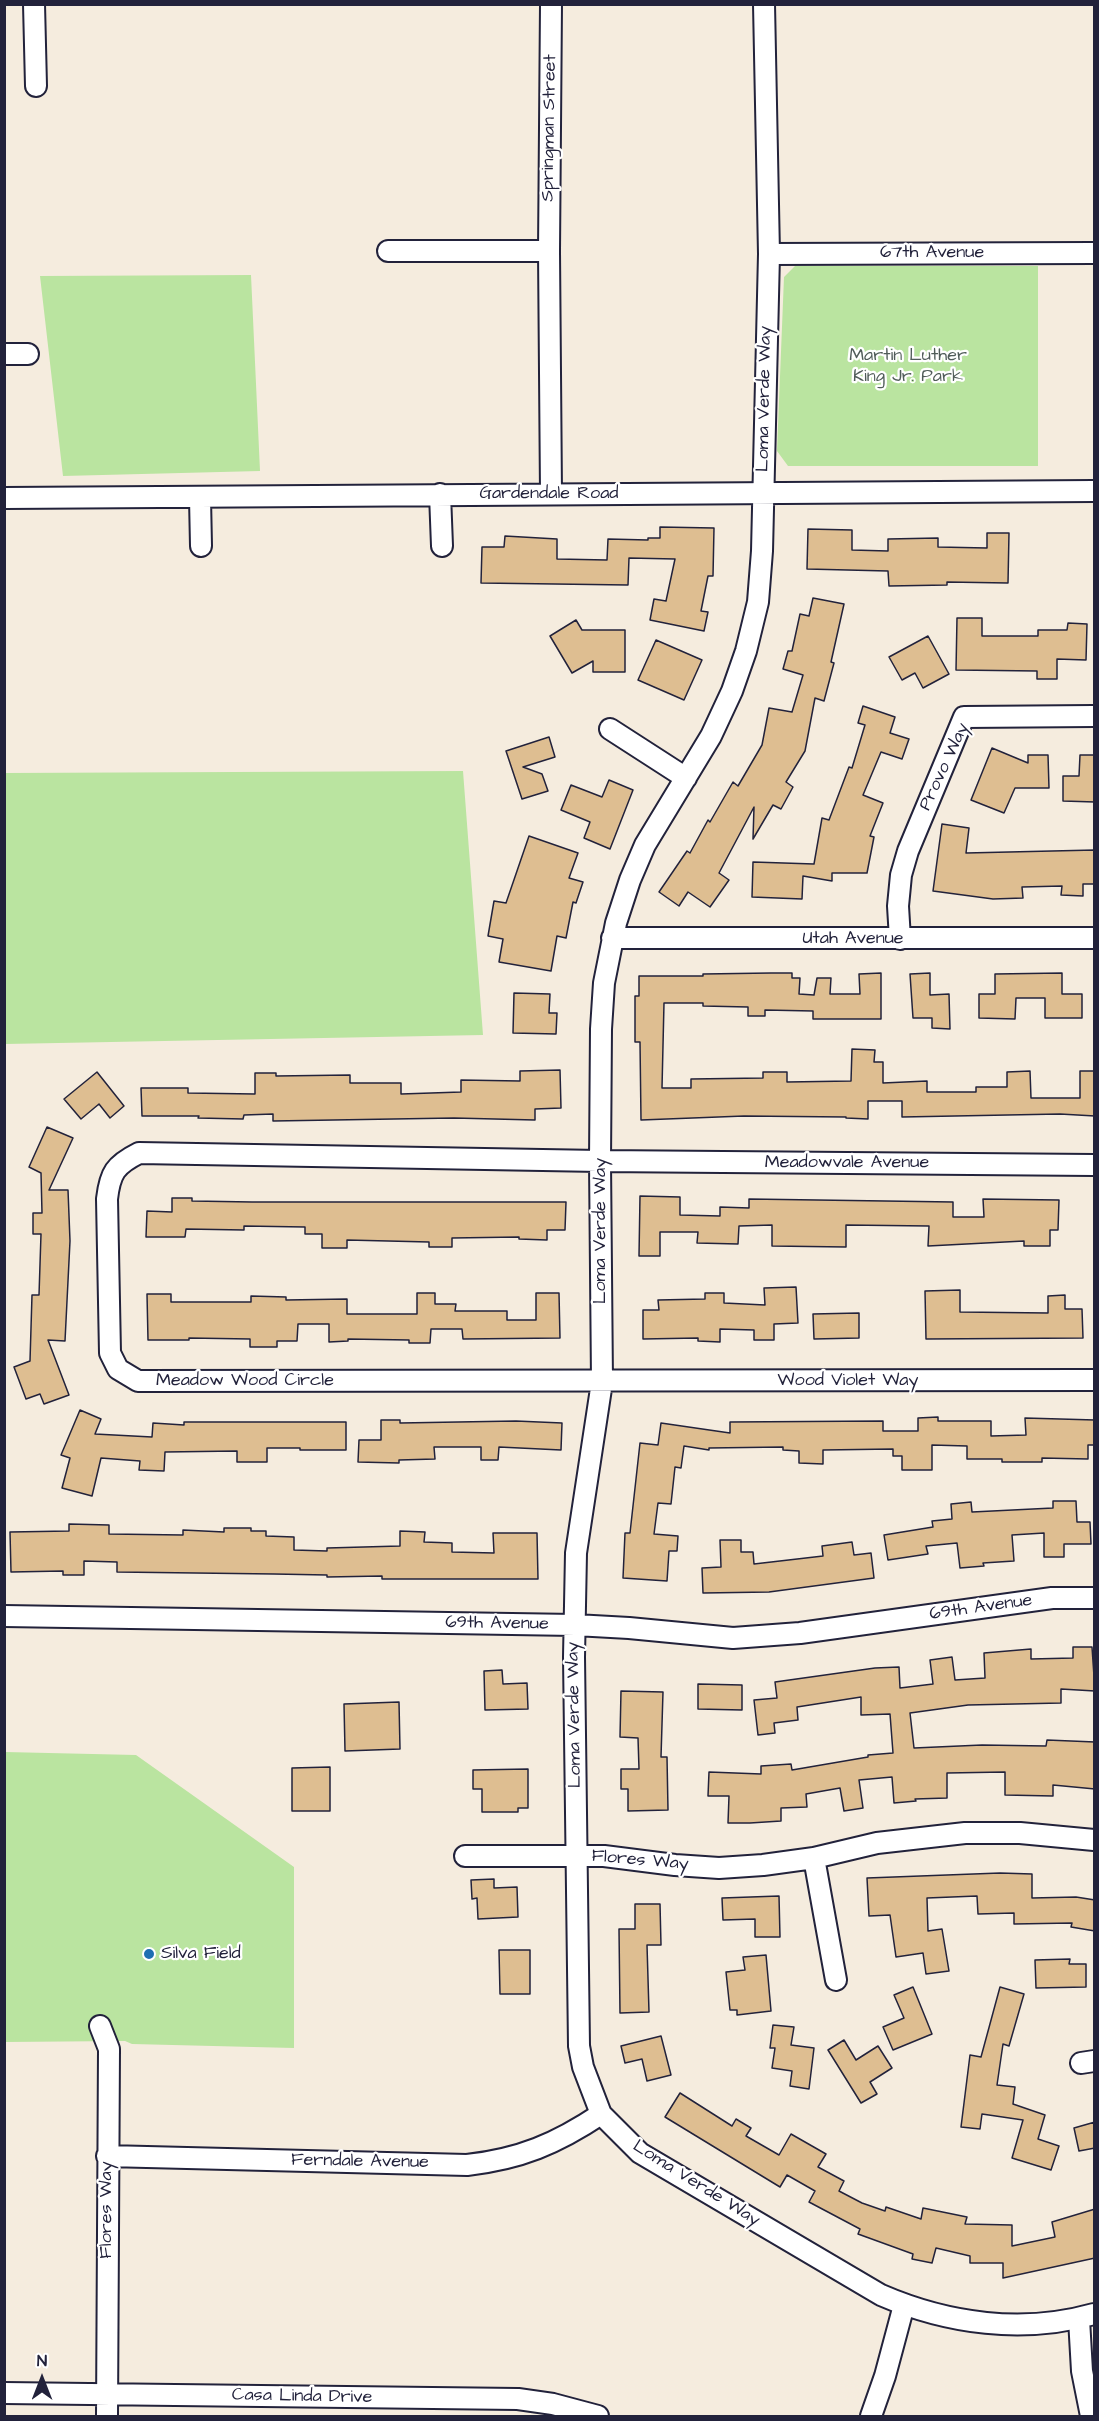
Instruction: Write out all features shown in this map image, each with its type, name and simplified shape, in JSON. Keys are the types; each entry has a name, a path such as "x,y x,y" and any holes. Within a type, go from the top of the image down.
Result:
{"street":[{"path":"34,4 36,86"},
{"name":"Springman Street","path":"551,494 549,251 552,4"},
{"name":"Loma Verde Way","path":"764,4 769,254 758,602 746,651 732,691 711,736 645,845 630,880 612,938 604,983 601,1029 600,1161 602,1382 576,1553 579,2046 583,2067 601,2114 620,2135 655,2163 881,2295 904,2305 942,2316 979,2323 1018,2325 1087,2317"},
{"path":"388,251 549,251"},
{"name":"67th Avenue","path":"769,254 1095,253"},
{"path":"4,354 28,354"},
{"name":"Gardendale Road","path":"4,498 1095,490"},
{"path":"440,494 442,546"},
{"path":"200,498 201,546"},
{"name":"Provo Way","path":"900,939 898,906 901,875 908,851 964,717 1095,716"},
{"path":"610,729 686,778"},
{"name":"Utah Avenue","path":"612,938 1095,938"},
{"name":"Meadow Wood Circle","path":"600,1161 139,1153 124,1160 109,1178 107,1199 110,1353 118,1369 138,1381 602,1382"},
{"name":"Meadowvale Avenue","path":"600,1161 1095,1165"},
{"name":"Wood Violet Way","path":"602,1382 1095,1380"},
{"name":"69th Avenue","path":"4,1616 575,1625 733,1638 800,1633 1052,1599 1095,1598"},
{"name":"Flores Way","path":"465,1856 604,1856 719,1868 814,1858 877,1844 965,1833 1020,1833 1095,1840"},
{"path":"814,1858 836,1980"},
{"name":"Flores Way","path":"100,2026 109,2049 107,2416"},
{"name":"Ferndale Avenue","path":"107,2156 466,2165 497,2162 523,2156 555,2143 601,2114"},
{"path":"871,2416 885,2376 904,2305"},
{"path":"1087,2317 1082,2371 1091,2416"},
{"name":"Casa Linda Drive","path":"4,2393 518,2399 553,2404 598,2416"}],"green space":[{"name":"Martin Luther King Jr. Park","path":"795,266 1038,266 1038,466 788,466 777,451 784,277"},
{"path":"251,275 260,471 63,476 40,276"},
{"path":"463,771 483,1035 5,1044 5,773"},
{"name":"Silva Field","path":"5,1752 136,1755 294,1867 294,2048 132,2044 125,2041 5,2042"}],"building":[{"path":"660,527 714,528 713,576 708,576 701,611 708,612 704,631 650,620 654,599 666,601 675,559 629,558 628,585 481,583 482,547 504,547 505,536 557,539 557,559 607,560 608,539 660,538"},
{"path":"808,529 852,530 852,550 888,551 888,539 938,538 938,547 987,548 987,533 1009,533 1008,583 947,582 947,585 889,586 888,571 807,569"},
{"path":"813,598 844,604 831,662 834,663 824,701 815,698 805,751 786,782 793,787 781,809 773,805 753,839 754,807 719,873 729,880 710,907 688,892 679,906 659,892 687,851 690,853 733,782 738,786 762,745 769,708 792,712 803,675 783,669 788,651 792,651 800,614 809,616"},
{"path":"957,618 982,618 982,636 1038,636 1038,630 1067,630 1068,623 1087,624 1086,660 1057,659 1057,679 1037,679 1037,671 956,670"},
{"path":"576,620 582,630 625,630 625,672 593,672 593,661 572,673 550,636"},
{"path":"928,636 949,674 923,688 915,673 902,680 889,657"},
{"path":"656,640 702,660 684,700 638,680"},
{"path":"863,706 895,717 890,733 909,739 902,759 881,752 863,795 883,803 870,836 874,837 867,873 832,873 832,881 803,876 802,899 752,897 753,862 814,864 822,818 829,820 849,767 852,768 865,725 858,723"},
{"path":"549,737 555,757 523,767 542,774 548,791 522,799 506,751"},
{"path":"992,748 1028,763 1028,755 1048,755 1049,788 1015,788 1004,813 971,800"},
{"path":"1080,755 1095,755 1095,802 1063,801 1063,776 1079,776"},
{"path":"609,780 633,790 610,849 584,838 590,822 561,810 571,785 602,797"},
{"path":"942,824 969,828 966,853 1095,850 1095,884 1083,884 1083,896 1061,895 1062,886 1022,887 1023,898 993,899 933,891"},
{"path":"529,836 578,853 569,878 583,882 576,903 573,902 566,938 557,936 551,971 499,962 503,939 488,936 494,901 506,903"},
{"path":"792,973 792,978 800,978 799,994 814,995 817,978 831,978 830,994 860,994 859,974 881,973 881,1019 813,1019 813,1011 765,1010 765,1016 748,1016 748,1007 703,1006 703,1003 664,1003 662,1088 691,1088 691,1079 763,1078 763,1072 787,1072 787,1082 851,1081 852,1049 875,1050 874,1062 883,1062 883,1083 927,1081 927,1092 976,1092 976,1087 1007,1087 1007,1072 1030,1071 1031,1098 1080,1098 1080,1071 1095,1071 1095,1116 1060,1114 902,1117 902,1101 868,1101 868,1119 744,1116 641,1120 640,1042 635,1042 635,996 639,996 639,976"},
{"path":"930,973 930,995 949,994 950,1029 932,1028 932,1018 913,1018 910,974"},
{"path":"1062,973 1062,994 1082,994 1082,1018 1045,1018 1045,998 1016,998 1015,1019 979,1018 979,994 995,994 995,974"},
{"path":"514,993 550,994 549,1013 557,1013 556,1034 513,1033"},
{"path":"560,1070 561,1108 535,1109 535,1120 454,1118 273,1121 273,1114 244,1115 243,1119 142,1116 141,1088 188,1088 188,1093 255,1094 255,1073 276,1073 276,1076 350,1075 350,1083 401,1083 401,1094 461,1092 461,1080 520,1081 520,1071"},
{"path":"97,1072 124,1106 110,1118 99,1104 81,1119 64,1099"},
{"path":"47,1127 73,1138 49,1190 68,1190 70,1241 65,1341 48,1340 69,1395 44,1404 40,1394 26,1399 14,1367 30,1361 32,1295 39,1295 41,1234 33,1234 33,1213 42,1213 41,1173 29,1167"},
{"path":"640,1196 680,1197 680,1215 720,1216 720,1207 749,1208 749,1199 953,1202 953,1217 984,1217 983,1199 1059,1200 1058,1230 1050,1230 1050,1246 1024,1246 1024,1241 928,1246 929,1226 846,1225 846,1247 772,1246 772,1225 739,1226 738,1244 697,1243 698,1232 660,1232 660,1256 639,1256"},
{"path":"172,1198 192,1198 192,1201 252,1202 566,1202 565,1230 547,1230 547,1240 519,1239 519,1237 452,1238 452,1247 429,1247 429,1242 347,1240 347,1248 322,1248 322,1234 305,1234 305,1227 244,1226 244,1230 186,1229 185,1237 146,1237 147,1211 172,1212"},
{"path":"796,1287 798,1323 774,1324 774,1340 754,1340 754,1330 720,1329 720,1342 698,1341 698,1338 643,1339 643,1310 659,1310 658,1300 705,1299 705,1293 724,1293 724,1303 765,1305 764,1288"},
{"path":"960,1290 960,1312 1048,1313 1048,1296 1065,1295 1065,1309 1082,1309 1083,1338 926,1339 925,1291"},
{"path":"417,1293 435,1293 435,1304 456,1304 455,1311 507,1311 507,1320 536,1320 536,1293 559,1293 560,1338 463,1339 462,1329 431,1329 430,1343 409,1343 409,1340 348,1339 348,1341 329,1342 329,1324 298,1324 297,1341 277,1341 277,1347 250,1347 250,1339 148,1340 147,1294 171,1294 171,1302 251,1302 251,1296 286,1297 286,1300 347,1299 347,1314 417,1314"},
{"path":"859,1313 859,1338 814,1339 813,1314"},
{"path":"80,1410 101,1419 95,1434 152,1437 153,1423 184,1425 184,1422 346,1422 346,1450 267,1448 267,1462 237,1462 237,1451 165,1452 164,1471 139,1470 140,1461 101,1458 92,1496 62,1488 70,1458 61,1455"},
{"path":"938,1417 938,1421 991,1421 991,1436 1026,1435 1025,1418 1095,1420 1095,1445 1088,1445 1088,1459 1042,1458 1042,1462 1002,1462 1002,1459 967,1459 967,1446 932,1445 932,1470 902,1470 902,1456 893,1456 893,1449 823,1450 823,1464 799,1463 799,1451 783,1450 783,1447 709,1448 709,1450 684,1446 681,1468 675,1467 671,1504 658,1503 654,1534 678,1536 677,1551 669,1551 667,1581 623,1578 625,1533 630,1533 640,1443 658,1445 661,1423 730,1433 730,1422 883,1421 883,1431 918,1431 918,1418"},
{"path":"381,1420 400,1420 400,1423 516,1421 562,1423 561,1450 499,1447 498,1460 481,1460 481,1447 434,1447 435,1459 399,1460 399,1463 358,1462 359,1440 381,1440"},
{"path":"1053,1501 1076,1501 1077,1522 1090,1522 1091,1544 1064,1544 1064,1557 1044,1557 1044,1533 1012,1535 1014,1561 983,1563 984,1566 960,1568 957,1543 926,1546 928,1554 888,1560 884,1535 933,1527 932,1521 952,1519 951,1504 971,1502 972,1512 1053,1508"},
{"path":"69,1524 109,1525 109,1534 183,1535 183,1530 224,1532 224,1528 251,1528 251,1531 266,1531 266,1536 294,1537 294,1550 327,1551 327,1548 400,1546 400,1531 425,1532 424,1542 452,1543 452,1552 494,1553 493,1533 537,1533 538,1579 382,1579 382,1576 327,1577 327,1575 117,1572 117,1562 84,1561 84,1575 63,1575 63,1571 11,1572 10,1532 69,1531"},
{"path":"720,1540 741,1540 741,1552 753,1552 754,1564 823,1556 822,1546 852,1542 854,1555 871,1553 874,1578 769,1592 703,1593 702,1568 721,1567"},
{"path":"1073,1647 1092,1647 1095,1691 1061,1689 1061,1703 968,1705 910,1713 914,1748 982,1745 1046,1746 1047,1740 1095,1742 1095,1789 1053,1785 1053,1796 1005,1795 1005,1772 947,1773 947,1798 915,1799 916,1801 894,1803 892,1777 859,1780 863,1808 844,1811 840,1788 806,1794 807,1807 781,1808 781,1821 750,1823 728,1823 729,1796 708,1796 709,1772 761,1774 761,1766 791,1764 792,1770 868,1757 868,1755 893,1753 890,1714 861,1715 861,1697 797,1707 798,1720 774,1723 775,1733 758,1735 754,1700 777,1698 775,1682 875,1668 899,1667 900,1688 933,1684 930,1660 952,1657 955,1680 985,1678 984,1653 1031,1649 1031,1659 1073,1658"},
{"path":"502,1670 503,1684 527,1683 528,1709 485,1710 484,1671"},
{"path":"698,1684 742,1685 742,1710 698,1709"},
{"path":"621,1691 663,1692 661,1757 667,1757 668,1810 628,1811 628,1789 621,1789 621,1769 639,1769 638,1738 620,1737"},
{"path":"399,1702 400,1749 345,1751 344,1704"},
{"path":"330,1767 330,1811 292,1811 292,1768"},
{"path":"528,1769 528,1808 518,1808 518,1812 482,1812 482,1789 473,1789 473,1770"},
{"path":"1032,1874 1032,1898 1076,1897 1095,1900 1095,1931 1071,1927 1072,1923 1014,1924 1014,1913 978,1914 977,1896 927,1898 928,1931 942,1929 949,1971 926,1974 923,1953 896,1957 890,1915 869,1916 867,1878"},
{"path":"494,1879 494,1888 517,1887 518,1917 478,1919 477,1898 472,1899 471,1880"},
{"path":"779,1896 780,1937 755,1937 755,1919 723,1920 722,1898"},
{"path":"635,1904 660,1904 661,1945 647,1945 649,2012 620,2013 619,1929 635,1929"},
{"path":"499,1950 530,1950 530,1994 500,1994"},
{"path":"766,1955 771,2011 737,2015 737,2010 730,2010 726,1972 745,1970 743,1957"},
{"path":"1070,1959 1069,1964 1086,1964 1086,1987 1036,1988 1035,1960"},
{"path":"913,1987 932,2034 893,2050 883,2027 904,2018 894,1995"},
{"path":"1000,1987 1024,1994 1009,2046 1003,2044 997,2085 1015,2087 1013,2104 1045,2115 1038,2139 1059,2146 1051,2170 1012,2158 1023,2120 982,2114 980,2129 961,2127 970,2055 981,2057"},
{"path":"773,2025 794,2027 791,2045 814,2048 809,2089 790,2086 792,2071 772,2068 775,2048 770,2048"},
{"path":"661,2036 671,2075 647,2081 642,2059 625,2063 621,2046"},
{"path":"844,2040 856,2060 878,2046 892,2068 870,2082 877,2094 861,2103 828,2050"},
{"path":"680,2093 732,2126 736,2119 751,2128 746,2136 779,2155 791,2134 826,2154 818,2167 844,2181 839,2191 862,2203 885,2211 886,2207 921,2219 923,2208 967,2217 965,2224 1012,2225 1012,2246 1055,2237 1052,2222 1095,2209 1095,2258 1003,2278 1003,2263 970,2263 970,2256 936,2248 932,2263 912,2259 913,2254 858,2234 860,2229 809,2202 815,2191 787,2175 780,2187 665,2117"},
{"path":"1095,2122 1095,2148 1079,2151 1074,2128"}],"place":[{"name":"Silva Field","path":"149,1954"}]}
